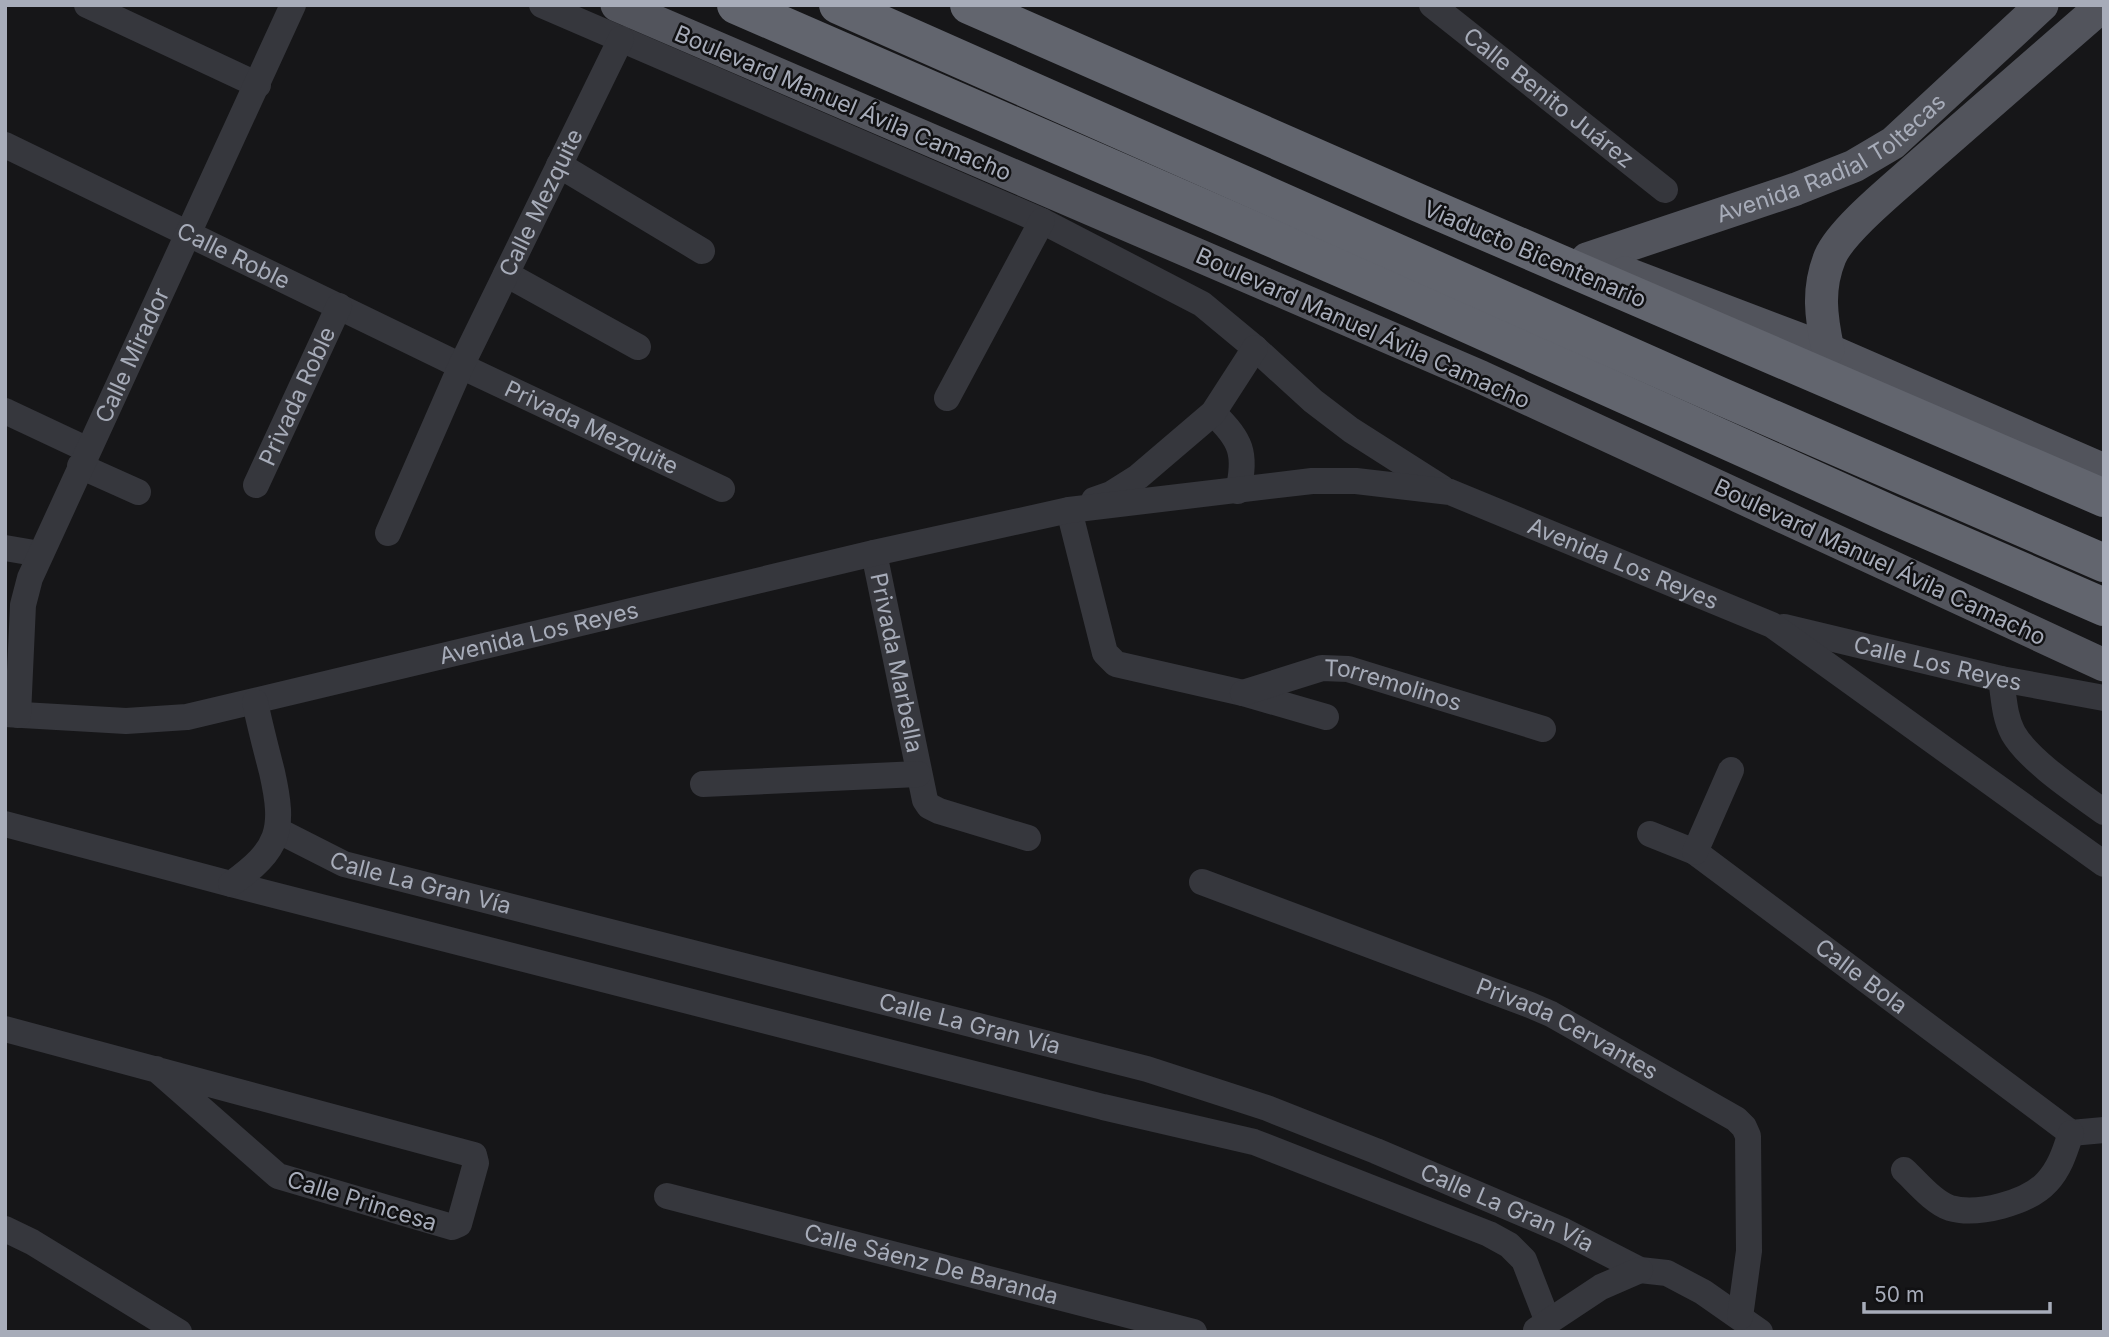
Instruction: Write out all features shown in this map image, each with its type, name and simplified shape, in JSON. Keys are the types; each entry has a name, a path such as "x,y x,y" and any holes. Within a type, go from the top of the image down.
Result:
{"highway":[{"name":"Boulevard Manuel Ávila Camacho","path":"736,5 1412,299 2104,607"},
{"path":"838,5 1720,397 2104,563"},
{"name":"Viaducto Bicentenario","path":"969,5 1468,225 2104,498"}],"main road":[{"name":"Boulevard Manuel Ávila Camacho","path":"617,5 1481,377 2104,665"},
{"path":"1003,5 1329,149 1587,258 1828,350 2104,470"},
{"name":"Avenida Radial Toltecas","path":"1587,258 1796,189 1854,166 1893,143 2042,5"},
{"name":"Avenida Radial Toltecas","path":"1828,350 1820,310 1821,283 1831,254 1848,232 1896,186 2103,5"}],"street":[{"path":"87,5 257,85"},
{"name":"Calle Mirador","path":"12,715 23,604 30,578 293,5"},
{"name":"Boulevard Manuel Ávila Camacho","path":"542,5 1042,221 1202,304 1313,401 1351,430 1450,492"},
{"name":"Calle Benito Juárez","path":"1432,5 1665,190"},
{"name":"Calle Mezquite","path":"388,533 461,366 621,40"},
{"name":"Calle Roble","path":"5,145 461,366"},
{"path":"559,165 702,251"},
{"path":"947,398 1042,221"},
{"path":"506,274 638,348"},
{"name":"Privada Roble","path":"256,485 339,306"},
{"name":"Avenida Los Reyes","path":"1069,510 1111,494 1138,477 1213,412 1255,348"},
{"name":"Privada Mezquite","path":"461,366 722,489"},
{"path":"5,411 138,492"},
{"path":"1213,412 1231,432 1240,451 1244,468 1238,491"},
{"name":"Avenida Los Reyes","path":"12,715 126,721 187,717 874,553 1069,510 1312,481 1356,481 1450,492 1772,625 2104,864"},
{"name":"Torremolinos","path":"1069,510 1105,653 1116,664 1243,693 1326,717"},
{"path":"5,548 40,554"},
{"name":"Privada Marbella","path":"874,553 925,800 929,806 939,811 1028,838"},
{"name":"Calle Los Reyes","path":"1772,625 2001,679 2104,698"},
{"name":"Torremolinos","path":"1243,693 1322,668 1348,669 1543,729"},
{"path":"2001,679 2006,713 2014,734 2063,782 2104,812"},
{"path":"231,884 254,868 269,849 277,830 279,805 255,702"},
{"path":"1695,852 1731,771"},
{"name":"Privada Marbella","path":"703,784 918,774"},
{"name":"Calle La Gran Vía","path":"5,824 1090,1103 1254,1142 1489,1234 1508,1245 1524,1260 1540,1327"},
{"name":"Calle La Gran Vía","path":"277,830 344,864 1147,1069 1267,1108 1564,1231 1640,1269 1667,1273 1703,1292 1750,1324"},
{"name":"Calle Bola","path":"1650,834 1695,852 2071,1133"},
{"name":"Privada Cervantes","path":"1202,882 1551,1014 1736,1119 1748,1136 1750,1324"},
{"name":"Calle Princesa","path":"5,1030 156,1069 474,1155 476,1163 459,1224 452,1227 278,1176 156,1069"},
{"path":"1903,1170 1949,1208 1987,1209 2031,1194 2045,1184 2065,1154 2071,1133 2104,1130"},
{"name":"Calle Sáenz De Baranda","path":"667,1196 1194,1332"},
{"path":"5,1229 32,1242 180,1332"},
{"path":"1540,1327 1601,1287 1640,1269"}]}
